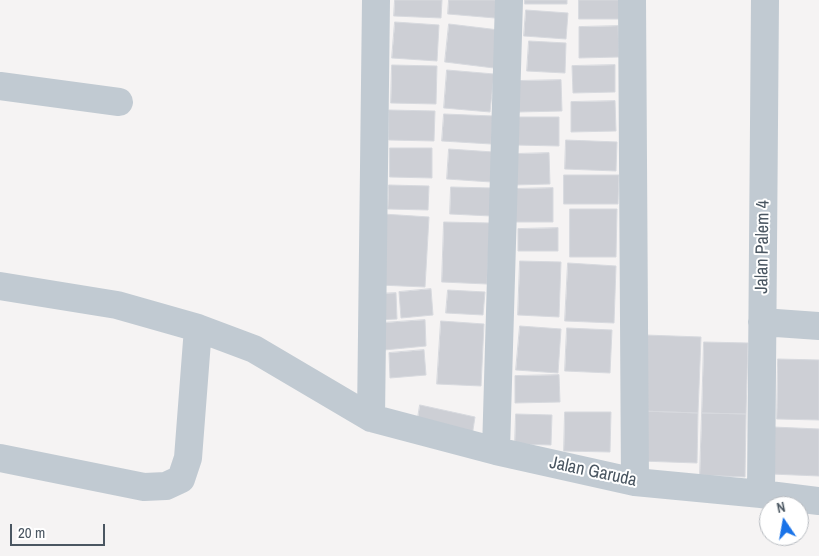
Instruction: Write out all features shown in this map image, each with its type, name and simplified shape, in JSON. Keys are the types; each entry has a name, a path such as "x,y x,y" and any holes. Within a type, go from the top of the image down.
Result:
{"street":[{"path":"370,418 376,0"},
{"path":"496,451 509,0"},
{"path":"632,0 635,482"},
{"name":"Jalan Palem 4","path":"761,494 765,0"},
{"path":"0,86 118,102"},
{"name":"Jalan Garuda","path":"0,286 117,305 198,328 254,349 370,418 496,451 635,482 819,501"},
{"path":"762,322 819,326"},
{"path":"0,458 144,487 166,486 181,479 188,458 198,328"}],"building":[{"path":"395,0 442,0 441,18 394,16"},
{"path":"449,0 497,0 495,18 448,14"},
{"path":"525,0 567,0 567,4 525,4"},
{"path":"579,0 619,0 619,19 579,19"},
{"path":"526,10 568,13 566,39 524,36"},
{"path":"395,22 439,25 437,61 392,58"},
{"path":"449,24 499,30 494,68 445,62"},
{"path":"618,26 619,57 579,58 579,27"},
{"path":"529,41 566,43 565,73 527,71"},
{"path":"392,65 437,66 436,104 391,103"},
{"path":"615,65 615,92 573,93 572,66"},
{"path":"447,70 494,74 490,112 444,108"},
{"path":"561,80 562,111 518,112 517,81"},
{"path":"615,101 616,131 571,132 571,102"},
{"path":"389,110 435,111 434,141 389,140"},
{"path":"444,114 493,116 491,144 442,141"},
{"path":"515,117 559,117 559,146 515,145"},
{"path":"566,140 617,142 616,171 565,169"},
{"path":"390,148 432,148 432,178 390,177"},
{"path":"449,149 493,152 491,182 447,179"},
{"path":"549,153 550,184 514,185 514,154"},
{"path":"564,175 619,175 618,204 564,204"},
{"path":"389,185 429,186 428,210 388,209"},
{"path":"451,187 492,188 491,216 450,214"},
{"path":"553,188 553,222 512,222 512,189"},
{"path":"570,209 617,209 616,257 570,257"},
{"path":"383,214 429,217 425,287 379,285"},
{"path":"444,222 490,223 487,284 442,282"},
{"path":"558,228 558,251 518,251 518,229"},
{"path":"520,261 561,262 559,317 518,315"},
{"path":"568,263 616,266 614,323 565,321"},
{"path":"431,289 433,315 401,318 399,292"},
{"path":"448,290 485,292 483,315 446,313"},
{"path":"396,293 397,319 377,320 375,294"},
{"path":"425,320 426,346 384,350 382,323"},
{"path":"441,321 484,324 481,386 437,384"},
{"path":"520,326 561,329 558,373 516,370"},
{"path":"567,328 612,330 610,373 565,371"},
{"path":"645,335 701,337 698,413 642,411"},
{"path":"704,342 748,343 746,414 702,413"},
{"path":"424,350 426,375 390,378 389,353"},
{"path":"778,359 819,360 819,420 777,419"},
{"path":"559,375 560,402 515,403 515,376"},
{"path":"420,405 475,417 472,436 417,424"},
{"path":"642,411 698,413 697,463 641,461"},
{"path":"565,412 611,412 610,452 564,451"},
{"path":"702,413 746,414 745,477 700,475"},
{"path":"516,414 552,415 551,445 515,444"},
{"path":"773,427 819,429 819,476 771,474"}]}
